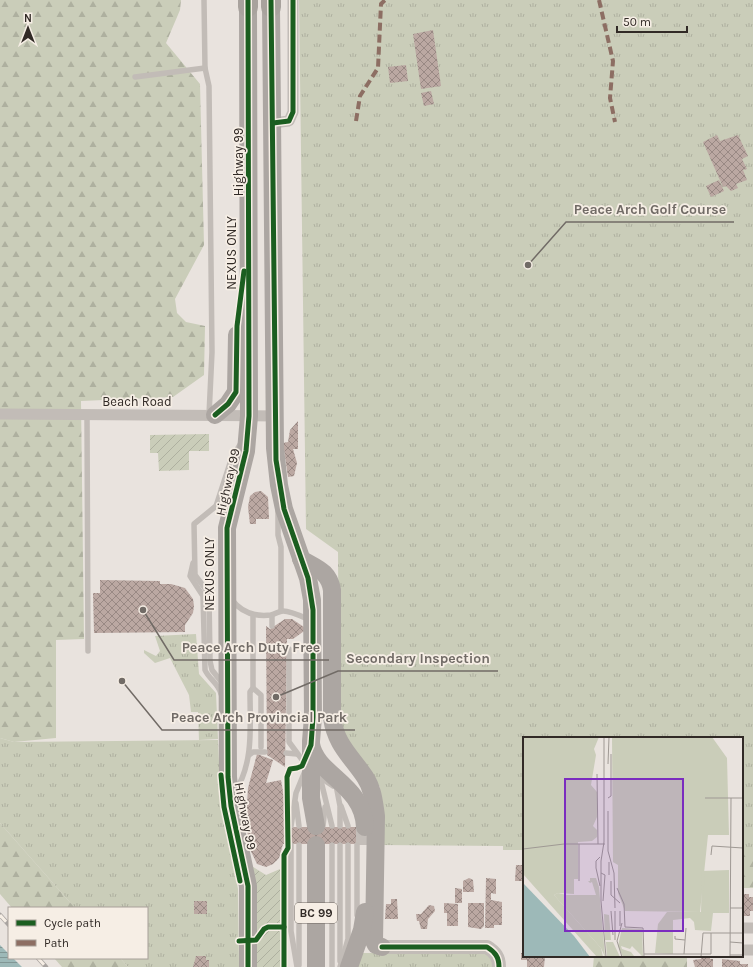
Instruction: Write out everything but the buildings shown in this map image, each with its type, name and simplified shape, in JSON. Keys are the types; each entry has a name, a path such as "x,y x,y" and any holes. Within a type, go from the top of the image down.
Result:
{"highway":[{"name":"Highway 99","path":"260,4 273,123 275,435 276,460 281,497"},
{"name":"Highway 99","path":"248,967 248,886 231,806 222,691 227,587 228,520 244,461 247,420 249,229 260,4"},
{"path":"212,415 228,404 236,392 237,326 249,229"},
{"path":"281,497 289,527 301,559 312,596 313,717 310,799 316,825"},
{"path":"301,559 322,571 330,580 332,590 332,718 334,730 342,748 366,777 374,798 376,816 374,941 376,945 382,947"},
{"path":"222,691 222,796 241,888 242,967"},
{"path":"312,761 362,810 356,824"},
{"path":"351,961 362,930 364,917 357,845"},
{"name":"BC 99","path":"316,852 316,967"}],"street":[{"path":"273,123 288,122 293,112 292,0"},
{"name":"Beach Road","path":"0,414 87,416 212,415 247,420 275,416"},
{"path":"382,947 487,947 494,951 499,961 499,967"}],"lane":[{"path":"204,0 205,68 208,86 212,415"},
{"path":"135,77 205,68"},
{"name":"NEXUS ONLY","path":"232,478 247,420 242,287 242,138"},
{"path":"87,416 88,651"},
{"path":"222,691 212,670 210,661 208,594 195,575 194,524 216,506 231,460 240,444 247,420"},
{"path":"281,497 278,514 278,535 281,547 281,611"},
{"name":"NEXUS ONLY","path":"193,563 190,576 203,596 205,670 210,679 222,691"},
{"path":"227,587 234,603 245,613 272,615 281,611 308,619 313,626"},
{"path":"231,806 232,796 240,783 249,755 250,692 253,688 253,614"},
{"path":"272,615 272,626"},
{"path":"289,649 290,742 312,761"},
{"path":"221,670 222,691"},
{"path":"253,688 261,695 262,747"},
{"path":"249,755 253,752 265,752"},
{"path":"286,752 312,761"},
{"path":"340,826 345,794"},
{"path":"291,826 310,799"},
{"path":"291,845 291,932 298,967"},
{"path":"339,967 340,845"},
{"path":"339,967 348,939 348,859 357,845"},
{"path":"298,967 316,852"},
{"path":"316,852 332,967"}],"green space":[{"path":"0,0 181,0 180,10 166,43 200,84 204,245 175,299 177,313 186,322 205,326 204,375 173,397 81,401 84,639 56,640 56,738 14,742 0,738"},
{"path":"299,0 753,0 753,850 743,851 743,737 523,737 523,850 503,850 503,846 380,845 380,787 339,728 338,552 306,529"},
{"path":"209,434 209,451 189,451 189,470 159,471 158,453 150,453 150,435"},
{"path":"196,634 199,674 216,693 218,739 199,740 198,712 191,712 189,695 170,658 155,663 144,653 144,650 156,656 160,651 155,636"},
{"path":"0,738 14,742 218,740 221,806 238,889 239,967 128,967 121,959 148,959 148,907 74,907 0,823"},
{"path":"0,823 74,907 11,907 0,894"},
{"path":"743,850 753,850 753,888 743,888"},
{"path":"250,865 266,875 280,869 282,902 282,967 254,967"},
{"path":"360,953 485,953 491,959 494,967 353,967"},
{"path":"594,957 687,957 687,967 593,967"},
{"path":"55,959 121,959 128,967 62,967"}],"water":[{"path":"0,945 8,953 8,959 14,959 22,967 0,967"}],"tunnel":[{"path":"365,827 365,845"}],"railway":[{"path":"0,915 8,924"},
{"path":"39,959 46,967"}],"marked path":[{"path":"356,121 360,96 378,68 381,4 385,0"},
{"path":"599,0 613,61 610,98 615,122"}],"cycle path":[{"path":"248,0 249,416 246,451 227,528 228,777 231,806 248,886 248,967"},
{"path":"271,0 276,460 284,509 308,578 313,610 313,717 311,745 302,766 290,769 287,777 288,848 284,855 284,967"},
{"path":"273,123 289,121 293,112 293,0"},
{"path":"215,415 228,404 236,392 237,326 244,271"},
{"path":"221,775 224,807 240,881"},
{"path":"239,941 256,940 264,929 268,927 284,927"},
{"path":"382,947 487,947 496,955 499,967"}],"place":[{"name":"Peace Arch Golf Course","path":"528,265"},
{"name":"Peace Arch Duty Free","path":"143,610"},
{"name":"Peace Arch Provincial Park","path":"122,681"},
{"name":"Secondary Inspection","path":"276,697"}]}
